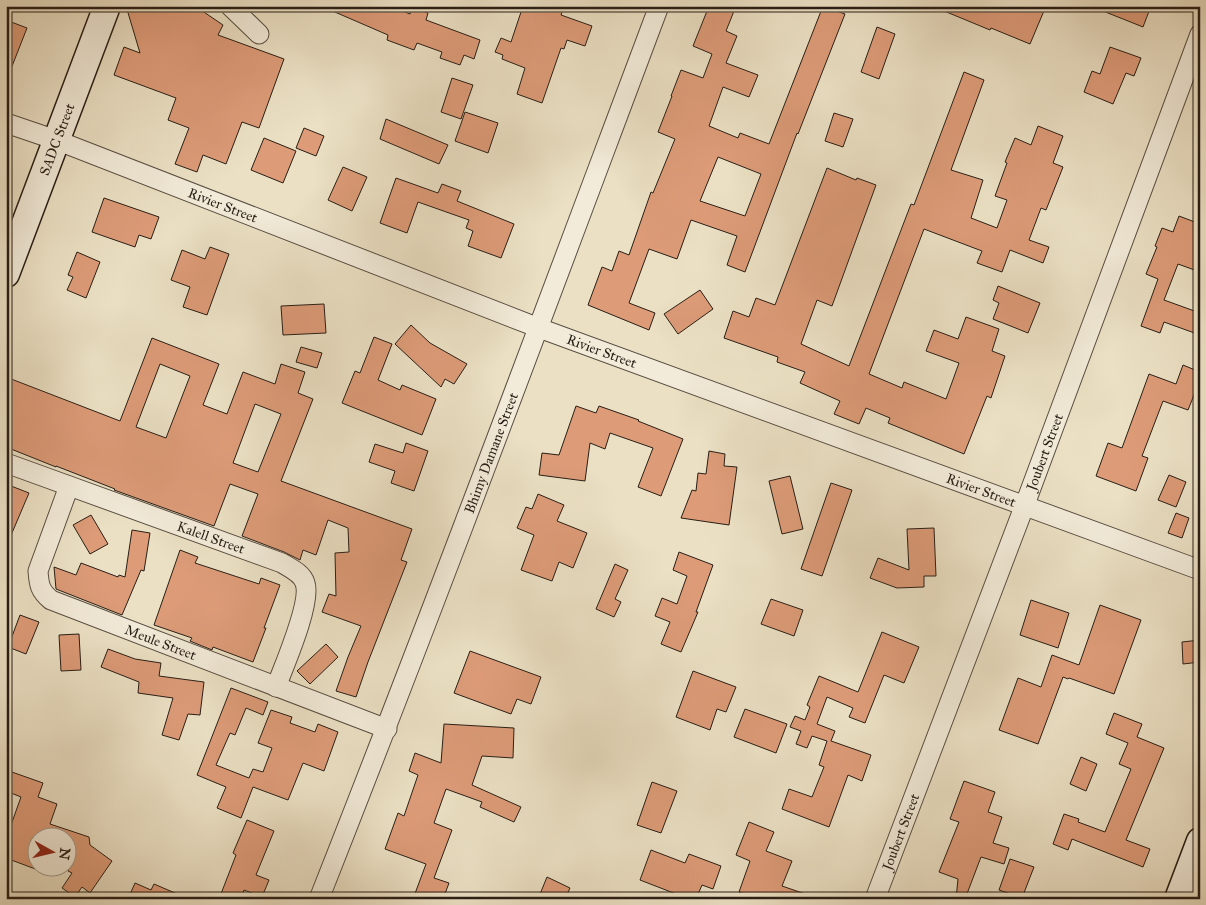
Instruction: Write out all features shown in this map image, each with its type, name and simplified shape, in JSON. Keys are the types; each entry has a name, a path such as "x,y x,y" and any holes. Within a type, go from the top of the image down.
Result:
{"street":[{"name":"SADC Street","path":"6,274 107,6"},
{"path":"230,6 259,34"},
{"name":"Bhimy Damane Street","path":"319,899 539,328 659,6"},
{"name":"Joubert Street","path":"875,899 1024,507 1200,34"},
{"name":"Rivier Street","path":"6,123 56,140 539,328 1200,570"},
{"name":"Kalell Street","path":"6,463 282,563 296,571 305,582 307,594 304,609 276,687"},
{"name":"Meule Street","path":"69,486 38,571 43,593 51,600 386,729"},
{"path":"1178,899 1200,842"}],"building":[{"path":"126,6 195,6 223,25 218,35 284,59 259,128 242,122 226,164 203,155 197,172 175,164 189,128 168,120 176,98 114,75 124,47 140,53"},
{"path":"321,6 390,6 410,14 412,7 428,13 426,20 480,40 474,59 464,55 460,65 440,58 442,52 417,43 414,50 387,40 388,35"},
{"path":"523,6 564,6 561,15 592,26 585,46 567,40 564,49 561,48 542,103 517,94 525,68 502,59 503,55 495,52 501,38 511,42"},
{"path":"709,6 736,6 726,31 737,36 726,63 758,75 749,97 723,87 709,126 738,138 740,133 769,144 823,6 845,14 797,133 745,272 727,265 737,236 691,220 677,259 649,249 629,303 655,313 649,330 588,305 602,267 612,271 619,251 629,255 651,192 653,193 675,139 658,132 681,70 703,78 712,54 693,46","holes":["718,157 761,174 745,216 700,201"]},
{"path":"932,6 1046,6 1030,44"},
{"path":"1094,6 1151,6 1143,27"},
{"path":"6,20 27,28 7,79 6,79"},
{"path":"877,27 895,34 879,79 861,72"},
{"path":"1110,47 1141,58 1134,76 1126,73 1113,104 1084,92 1092,71 1100,74"},
{"path":"964,72 984,80 951,170 983,180 971,218 997,228 1007,200 995,196 1007,163 1005,162 1015,138 1031,145 1038,126 1063,136 1053,163 1063,167 1046,210 1041,208 1029,240 1049,247 1043,263 1010,250 1002,272 977,263 982,251 924,229 869,374 902,388 904,382 946,399 959,363 926,351 934,330 958,339 966,317 999,329 992,351 1005,356 991,398 987,396 964,454 888,423 890,418 866,408 859,424 834,414 840,401 800,383 805,372 777,362 778,357 724,338 733,311 749,317 756,298 775,305 827,168 856,180 857,178 876,185 832,306 817,300 801,344 849,366 911,204 914,205"},
{"path":"452,78 473,85 461,119 441,112"},
{"path":"465,112 498,123 488,153 455,141"},
{"path":"834,113 853,119 843,147 825,141"},
{"path":"386,119 448,145 439,164 380,139"},
{"path":"304,128 324,136 316,156 296,148"},
{"path":"264,138 296,151 283,183 251,170"},
{"path":"343,167 367,177 352,211 328,200"},
{"path":"396,178 438,193 442,184 461,191 457,201 514,224 501,258 468,246 473,231 466,228 469,220 418,202 407,233 380,223"},
{"path":"104,198 159,217 151,239 139,235 135,247 92,232"},
{"path":"1179,216 1200,224 1200,272 1178,264 1164,300 1200,313 1200,335 1164,322 1160,333 1141,326 1158,279 1146,274 1157,247 1155,246 1162,228 1173,232"},
{"path":"210,247 229,254 207,315 183,307 190,287 171,280 182,250 205,259"},
{"path":"77,252 100,262 86,298 67,290 73,277 68,275"},
{"path":"998,286 1040,303 1028,333 993,319 999,303 993,300"},
{"path":"700,290 713,309 678,334 664,314"},
{"path":"324,304 326,333 283,335 281,306"},
{"path":"411,325 430,343 467,364 454,384 445,379 441,387 395,344"},
{"path":"374,337 392,344 378,380 400,390 402,385 436,399 422,435 342,403 355,371 360,373"},
{"path":"152,338 219,364 203,405 227,414 243,372 275,384 281,364 305,372 298,393 313,399 281,481 412,529 401,560 407,562 356,697 336,691 361,626 322,612 329,594 336,596 335,553 349,552 348,528 328,520 316,555 303,550 300,560 242,536 258,494 230,484 214,526 114,490 6,447 6,377 120,421","holes":["160,364 190,376 166,438 136,427","255,404 281,414 258,472 233,463"]},
{"path":"301,347 322,353 317,368 296,362"},
{"path":"1183,365 1200,372 1200,380 1188,410 1163,401 1142,456 1148,458 1136,491 1096,476 1108,443 1122,448 1149,374 1176,384"},
{"path":"576,406 596,413 599,406 639,420 683,439 661,496 638,487 653,448 610,433 605,449 590,443 585,481 539,475 542,453 559,455"},
{"path":"406,443 428,451 414,491 391,483 395,471 369,462 375,444 403,453"},
{"path":"709,451 725,454 724,466 737,467 729,525 681,518 692,490 696,491 698,473 706,474"},
{"path":"1169,475 1186,482 1176,507 1158,500"},
{"path":"790,476 803,529 782,534 769,481"},
{"path":"831,483 852,490 822,576 801,569"},
{"path":"6,484 29,493 6,547"},
{"path":"538,494 564,505 557,521 587,533 573,568 559,562 552,581 521,570 534,535 517,528 526,507 532,509"},
{"path":"1176,513 1189,518 1182,538 1168,533"},
{"path":"91,515 108,544 90,554 73,525"},
{"path":"934,528 936,576 924,576 924,587 897,588 870,578 878,558 909,570 907,529"},
{"path":"132,530 150,533 144,571 141,570 122,615 56,589 54,567 76,575 81,563 118,577 119,575 125,577"},
{"path":"180,550 198,557 195,563 259,584 261,578 280,585 253,662 213,647 212,650 190,641 192,638 154,625"},
{"path":"679,552 713,565 696,612 698,612 681,652 661,644 670,622 655,616 662,598 677,604 687,576 673,570"},
{"path":"615,564 628,570 615,599 621,602 614,617 596,609"},
{"path":"771,599 803,610 794,636 761,624"},
{"path":"1031,600 1069,613 1058,648 1020,635"},
{"path":"1100,605 1141,620 1114,694 1063,677 1038,744 999,730 1018,678 1041,687 1052,655 1079,665"},
{"path":"20,615 39,622 26,654 8,647"},
{"path":"882,632 919,647 904,683 884,675 865,723 849,717 853,708 827,697 817,724 835,731 831,741 871,755 862,781 848,775 829,827 782,809 789,789 812,797 824,767 819,765 827,741 812,736 807,748 796,744 801,731 790,727 795,716 805,720 810,707 807,705 819,676 858,692"},
{"path":"79,634 81,670 61,671 59,635"},
{"path":"1200,640 1200,662 1183,664 1182,642"},
{"path":"326,644 338,657 310,684 297,671"},
{"path":"108,649 135,659 161,663 159,676 204,682 200,715 188,714 179,740 162,735 173,698 138,693 139,682 101,667"},
{"path":"470,651 541,677 531,704 517,699 511,714 454,693"},
{"path":"693,671 736,687 726,712 717,709 710,730 676,717"},
{"path":"231,688 268,702 263,715 246,708 235,735 230,733 216,765 249,778 253,769 263,772 272,748 258,743 271,710 292,717 290,723 315,732 318,724 338,732 324,771 303,763 288,800 253,787 241,818 217,808 226,787 197,775"},
{"path":"745,709 787,724 776,753 734,737"},
{"path":"1114,713 1142,724 1137,737 1164,748 1126,840 1150,849 1143,867 1072,839 1068,850 1053,844 1064,814 1079,819 1078,822 1105,832 1131,769 1119,764 1128,743 1106,734"},
{"path":"444,724 514,728 513,758 482,756 472,785 521,807 514,822 480,807 482,802 446,789 434,823 452,830 434,878 449,883 443,899 413,899 426,864 385,849 398,813 404,816 418,775 409,771 415,753 441,763"},
{"path":"1081,757 1097,764 1086,791 1070,784"},
{"path":"9,771 43,783 38,797 57,804 50,824 62,828 28,828 28,866 6,858 6,823 11,825 21,797 6,791 6,778"},
{"path":"964,781 995,792 988,812 1002,817 993,843 1009,848 1004,864 981,857 965,899 956,899 958,879 939,872 959,822 950,819"},
{"path":"652,782 677,791 661,833 637,825"},
{"path":"247,820 274,831 256,875 269,880 262,897 244,890 241,899 219,899 236,855 233,853"},
{"path":"749,822 774,832 766,851 792,861 782,886 814,897 814,899 757,899 739,892 750,861 736,855"},
{"path":"78,833 89,837 90,845 112,861 90,893 82,887 75,897 62,888 69,878 78,878"},
{"path":"651,850 685,863 689,854 721,866 713,889 702,885 696,899 689,899 640,880"},
{"path":"1010,859 1034,867 1022,898 999,890"},
{"path":"547,877 570,888 565,899 538,899"},
{"path":"135,883 151,890 154,884 189,899 128,899"}]}
